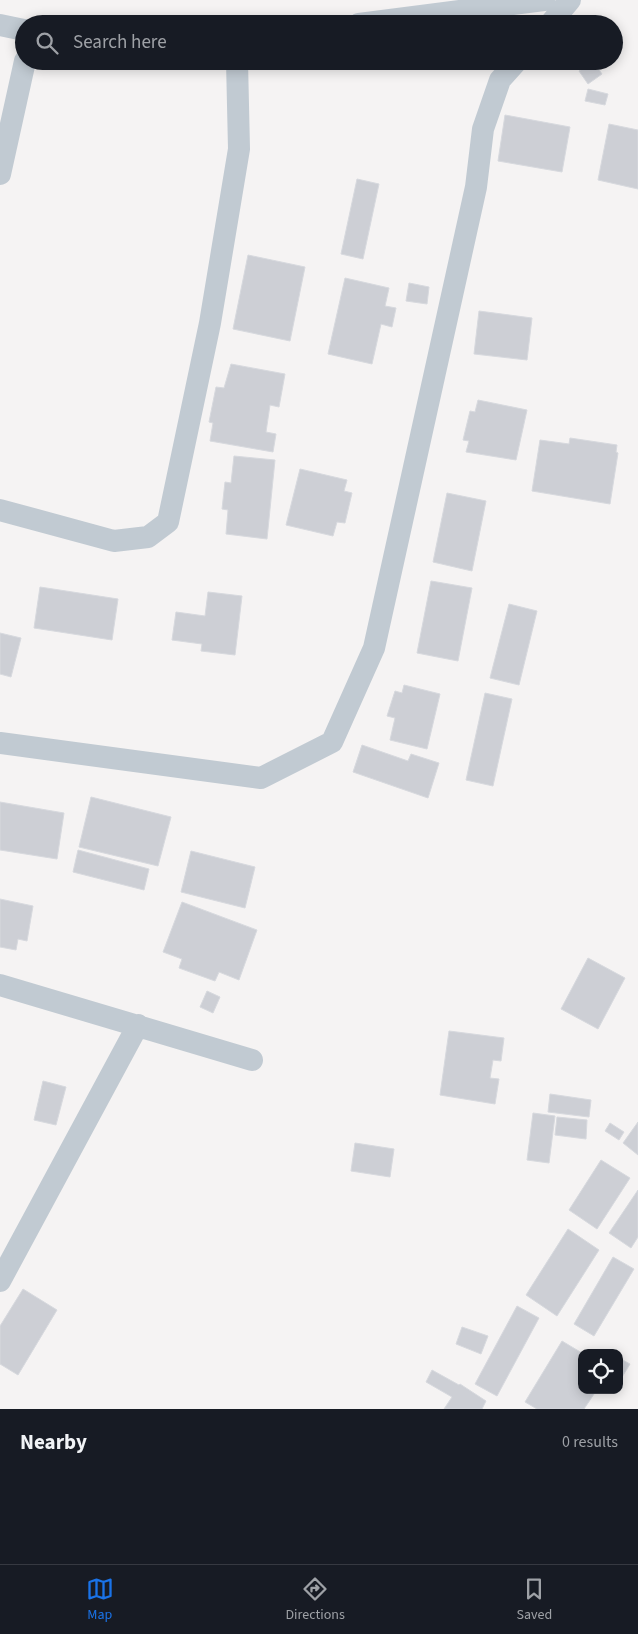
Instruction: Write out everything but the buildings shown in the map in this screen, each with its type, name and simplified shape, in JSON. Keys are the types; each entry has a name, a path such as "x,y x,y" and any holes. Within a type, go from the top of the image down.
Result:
{"street":[{"path":"428,15 544,0"},
{"path":"558,15 570,0"},
{"path":"0,25 15,28"},
{"path":"0,174 23,70"},
{"path":"0,510 114,541 148,537 168,522 210,323 239,149 237,70"},
{"path":"0,744 261,778 332,742 374,648 476,187 483,129 500,80 509,70"},
{"path":"0,984 252,1060"},
{"path":"0,1281 138,1025"}]}
